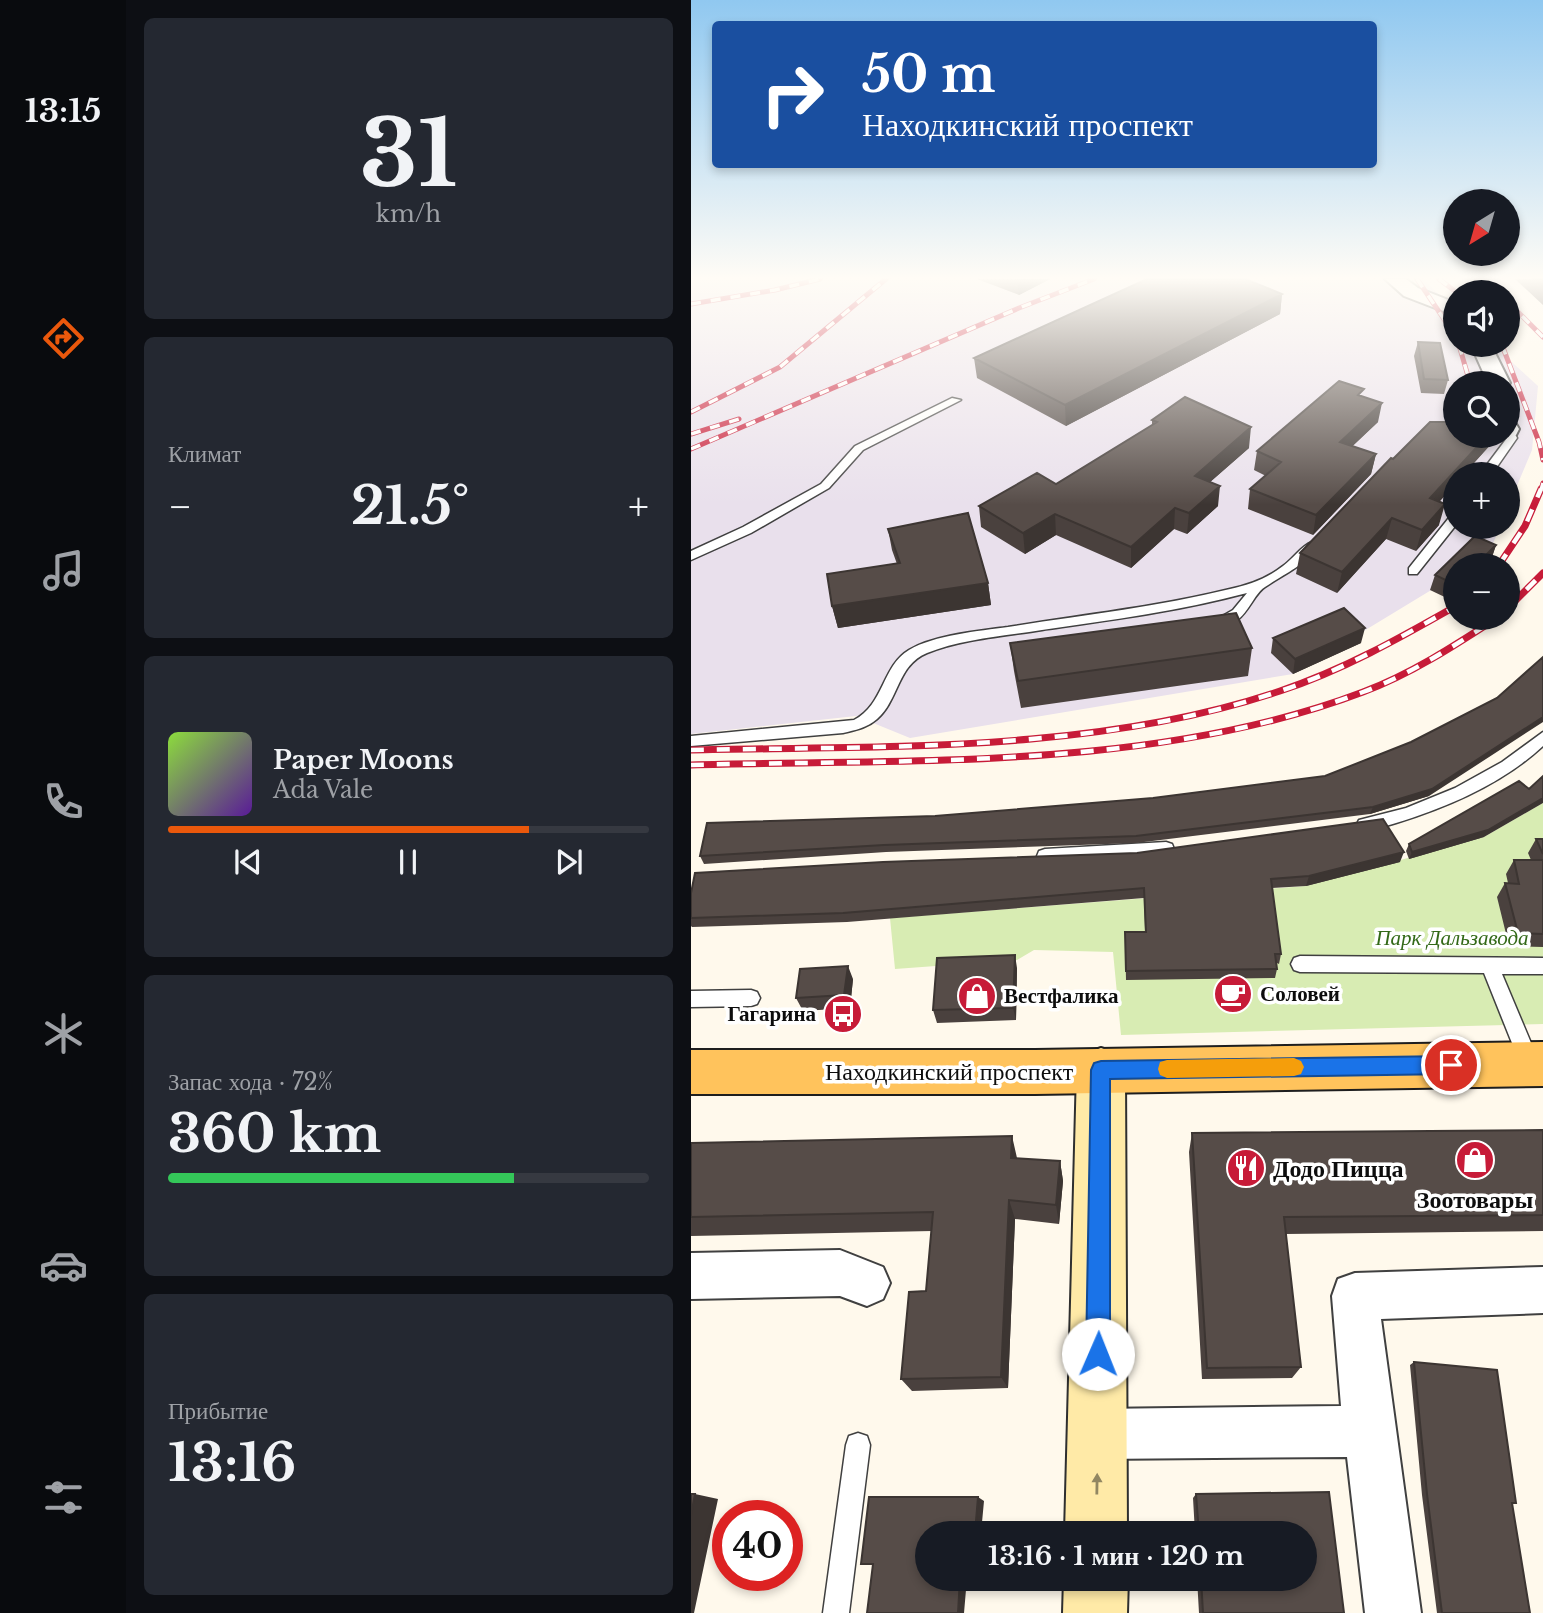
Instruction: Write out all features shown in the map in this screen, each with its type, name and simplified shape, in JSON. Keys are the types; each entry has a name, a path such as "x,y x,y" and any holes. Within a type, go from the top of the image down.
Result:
{"main road":[{"name":"Находкинский проспект","path":"691,1072 1536,1064"}],"street":[{"path":"1096,1521 1101,1070"},
{"path":"691,1276 840,1273 867,1283"},
{"path":"1393,1613 1369,1431 1355,1296 1543,1290"},
{"path":"1097,1434 1369,1431"},
{"path":"1095,1613 1096,1591"}],"lane":[{"path":"691,556 747,530 825,486 835,479 846,458 859,448 956,400"},
{"path":"1413,571 1443,533"},
{"path":"691,741 843,728 865,722 879,706 899,666 907,657 928,647 1175,605 1257,585 1294,565 1322,535"},
{"path":"1209,624 1222,622 1248,606 1257,585"},
{"path":"1345,826 1385,819 1437,803 1472,787 1543,737"},
{"path":"1025,857 1135,853 1188,846"},
{"path":"1300,964 1543,966"},
{"path":"1490,966 1536,1064"},
{"path":"691,999 751,998"},
{"path":"836,1613 858,1445"}],"shaded area":[{"path":"691,354 1443,354 1443,357 1506,357 1538,386 1532,450 1520,478 1520,462 1443,462 1443,539 1495,539 1489,553 1443,553 1443,583 1293,674 910,738 856,716 691,734"}],"green space":[{"name":"Парк Дальзавода","path":"1543,803 1543,1024 1121,1035 1113,952 1034,950 1017,960 895,969 890,918 1306,886 1484,837"}],"building":[{"path":"982,354 1164,354 1065,405 974,358"},
{"path":"1420,354 1442,354 1446,371 1443,371 1443,380 1424,379"},
{"path":"1339,381 1364,389 1358,395 1382,403 1340,442 1376,454 1316,515 1250,489 1281,462 1257,451"},
{"path":"1185,397 1251,427 1195,476 1220,486 1189,513 1175,508 1131,547 1055,514 1023,533 979,506 1037,473 1056,484 1157,422 1152,420"},
{"path":"1430,422 1443,422 1443,448 1476,448 1463,462 1443,462 1443,484 1430,498 1443,503 1443,506 1422,530 1392,518 1342,572 1300,553 1391,458"},
{"path":"968,513 988,583 832,606 827,574 900,563 888,529"},
{"path":"1472,539 1482,539 1496,545 1488,553 1458,553"},
{"path":"1443,567 1443,579 1435,575"},
{"path":"1344,608 1365,628 1295,659 1273,638"},
{"path":"1236,613 1252,648 1018,681 1010,643"},
{"path":"1543,657 1543,717 1432,789 1373,807 1136,836 884,845 700,856 707,823 935,816 1153,798 1325,776 1411,742 1497,698"},
{"path":"1543,776 1543,798 1488,830 1412,852 1409,844 1519,781 1529,789"},
{"path":"1383,819 1404,852 1309,876 1271,879 1281,954 1275,954 1277,969 1126,971 1125,932 1146,932 1144,888 843,913 691,918 691,893 695,873 883,862 1137,853"},
{"path":"1536,839 1543,839 1543,854"},
{"path":"1514,860 1543,860 1543,934 1518,933 1505,883 1519,884"},
{"name":"Вестфалика","path":"1015,955 1013,1008 933,1010 937,958"},
{"path":"848,966 844,995 796,998 800,969"},
{"path":"1543,1130 1543,1215 1284,1217 1301,1367 1207,1368 1192,1133"},
{"path":"1012,1136 1011,1158 1060,1161 1056,1205 1009,1200 1001,1377 901,1379 909,1292 926,1291 933,1212 691,1217 691,1143"},
{"path":"1414,1362 1497,1370 1516,1503 1512,1503 1530,1613 1442,1613"},
{"path":"1329,1492 1344,1613 1203,1613 1202,1591 1317,1591 1317,1521 1198,1521 1196,1494"},
{"path":"691,1494 695,1494 691,1515"},
{"path":"869,1497 978,1497 976,1521 915,1521 915,1591 959,1591 958,1613 867,1613 873,1564 861,1564"}],"railway":[{"path":"691,412 780,367 795,354"},
{"path":"691,449 911,354"},
{"path":"1462,357 1467,371"},
{"path":"1507,357 1539,442 1543,460"},
{"path":"691,434 739,419"},
{"path":"1541,490 1543,483"},
{"path":"1507,553 1525,526 1541,489"},
{"path":"1520,596 1543,573"},
{"path":"691,750 989,742 1138,726 1210,711 1303,683 1370,653 1443,613"},
{"path":"691,765 1031,756 1117,748 1201,736 1284,718 1363,692 1415,668 1478,630"}],"slow traffic":[{"path":"1167,1069 1294,1067"}],"place":[{"name":"Соловей","path":"1233,994"},
{"name":"Вестфалика","path":"977,996"},
{"name":"Гагарина","path":"843,1014"},
{"name":"Зоотовары","path":"1475,1160"},
{"name":"Додо Пицца","path":"1246,1168"}],"route":[{"path":"1098,1354 1101,1070 1451,1065"}]}
